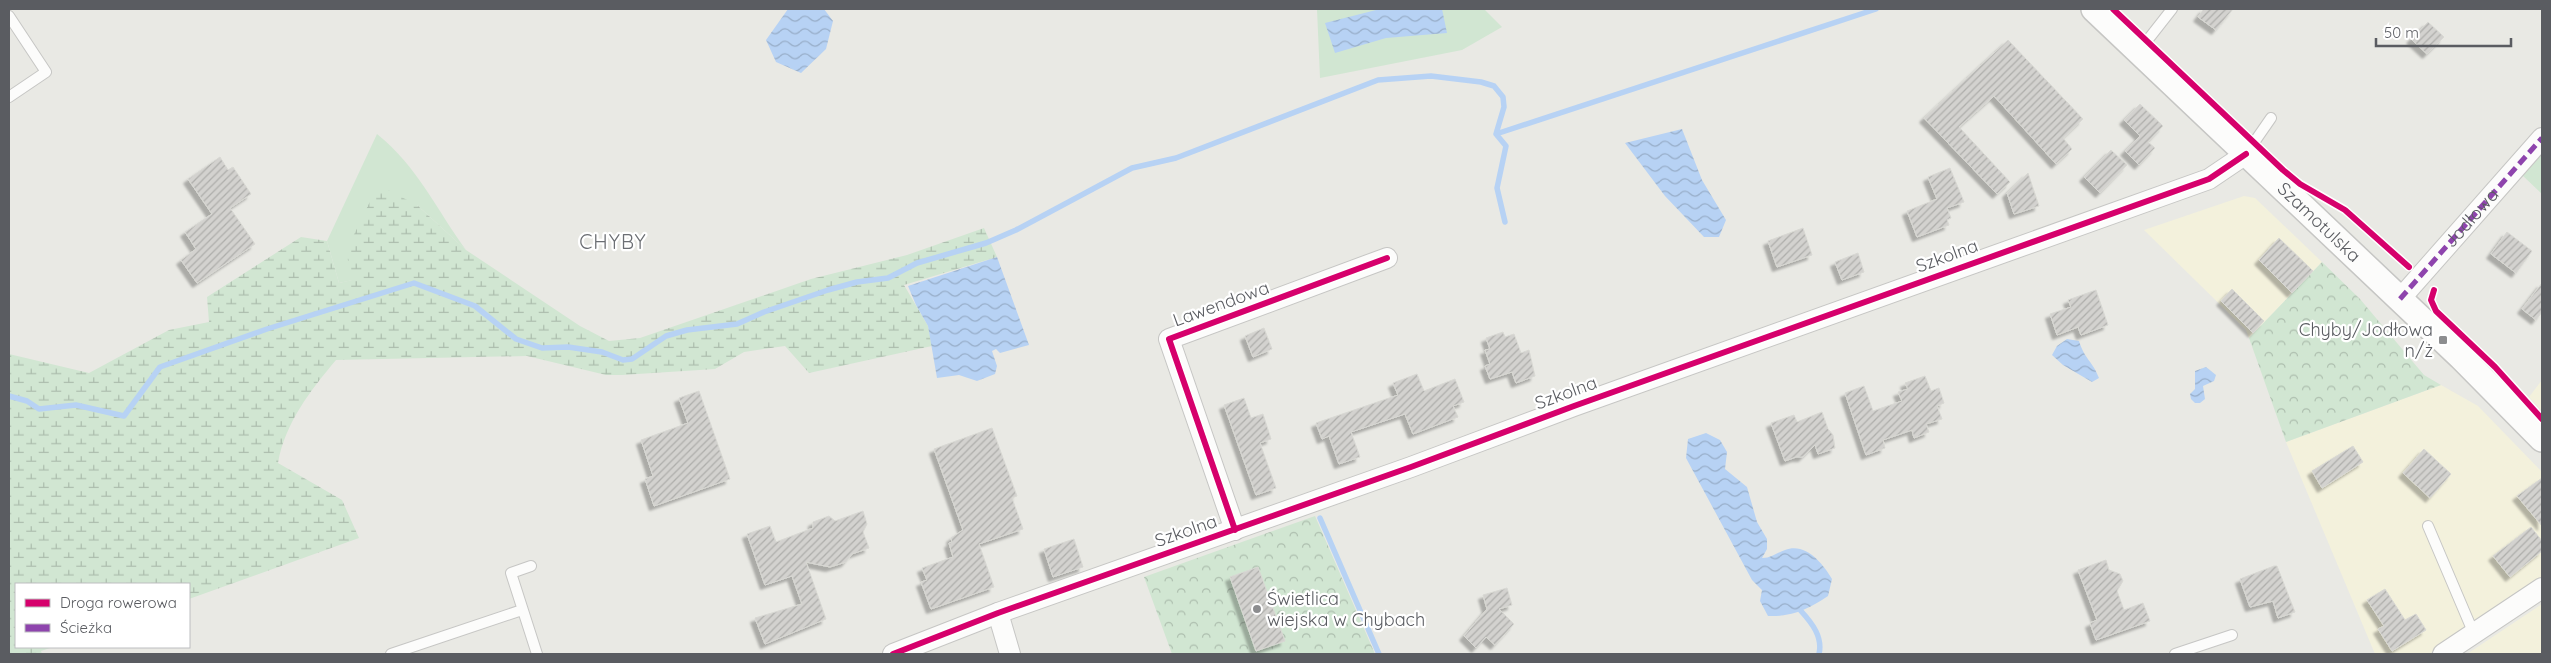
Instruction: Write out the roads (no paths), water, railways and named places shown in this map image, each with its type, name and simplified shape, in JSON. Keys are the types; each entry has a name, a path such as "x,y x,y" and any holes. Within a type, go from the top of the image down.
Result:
{"street":[{"name":"Szamotulska","path":"2094,9 2400,299 2542,439"},
{"name":"Jodłowa","path":"2400,299 2542,138"},
{"name":"Szkolna","path":"893,654 998,613 1235,530 2209,179 2246,154"},
{"name":"Lawendowa","path":"1235,530 1170,339 1387,258"},
{"path":"2443,654 2542,588"},
{"path":"998,613 1010,654"}],"lane":[{"path":"2138,52 2172,9"},
{"path":"9,16 46,72 9,97"},
{"path":"2246,154 2271,118"},
{"path":"2428,526 2474,634"},
{"path":"531,566 511,573 537,654"},
{"path":"391,654 522,610"},
{"path":"2175,654 2232,635"}],"water":[{"path":"788,9 824,9 833,21 826,49 801,73 776,62 766,40"},
{"path":"1380,9 1442,9 1447,33 1386,38 1335,53 1325,23"},
{"path":"1682,129 1702,180 1726,220 1719,237 1704,237 1665,196 1625,143"},
{"path":"997,257 1029,345 1000,353 996,349 992,351 997,366 995,374 977,381 959,375 937,378 928,326 908,286"},
{"path":"2067,339 2079,341 2083,352 2099,378 2092,382 2063,365 2052,355 2057,346"},
{"path":"2206,367 2216,375 2214,381 2203,386 2205,399 2200,403 2195,403 2191,399 2190,394 2195,389 2195,371"},
{"path":"1706,433 1720,440 1727,452 1725,469 1747,487 1757,522 1767,539 1767,549 1762,558 1793,548 1807,552 1819,561 1832,579 1828,596 1814,605 1793,614 1768,616 1760,601 1762,590 1752,580 1686,458 1688,439"}],"waterway":[{"path":"1496,134 1876,9"},
{"path":"9,396 27,401 39,409 76,405 124,416 160,367 267,329 414,283 475,306 516,339 542,348 568,347 602,352 623,360 632,359 666,336 687,330 737,324 764,312 828,290 857,282 888,278 917,263 986,243 1016,230 1132,168 1176,158 1378,80 1431,76 1481,82 1494,86 1503,97 1504,107 1496,134 1506,146 1497,188 1505,222"},
{"path":"1320,518 1379,654"},
{"path":"1801,611 1813,625 1818,636 1819,654"}],"place":[{"name":"Chyby/Jodłowa n/ż","path":"2443,340"},
{"name":"Świetlica wiejska w Chybach","path":"1257,609"}],"district":[{"name":"CHYBY","path":"613,242"}]}
